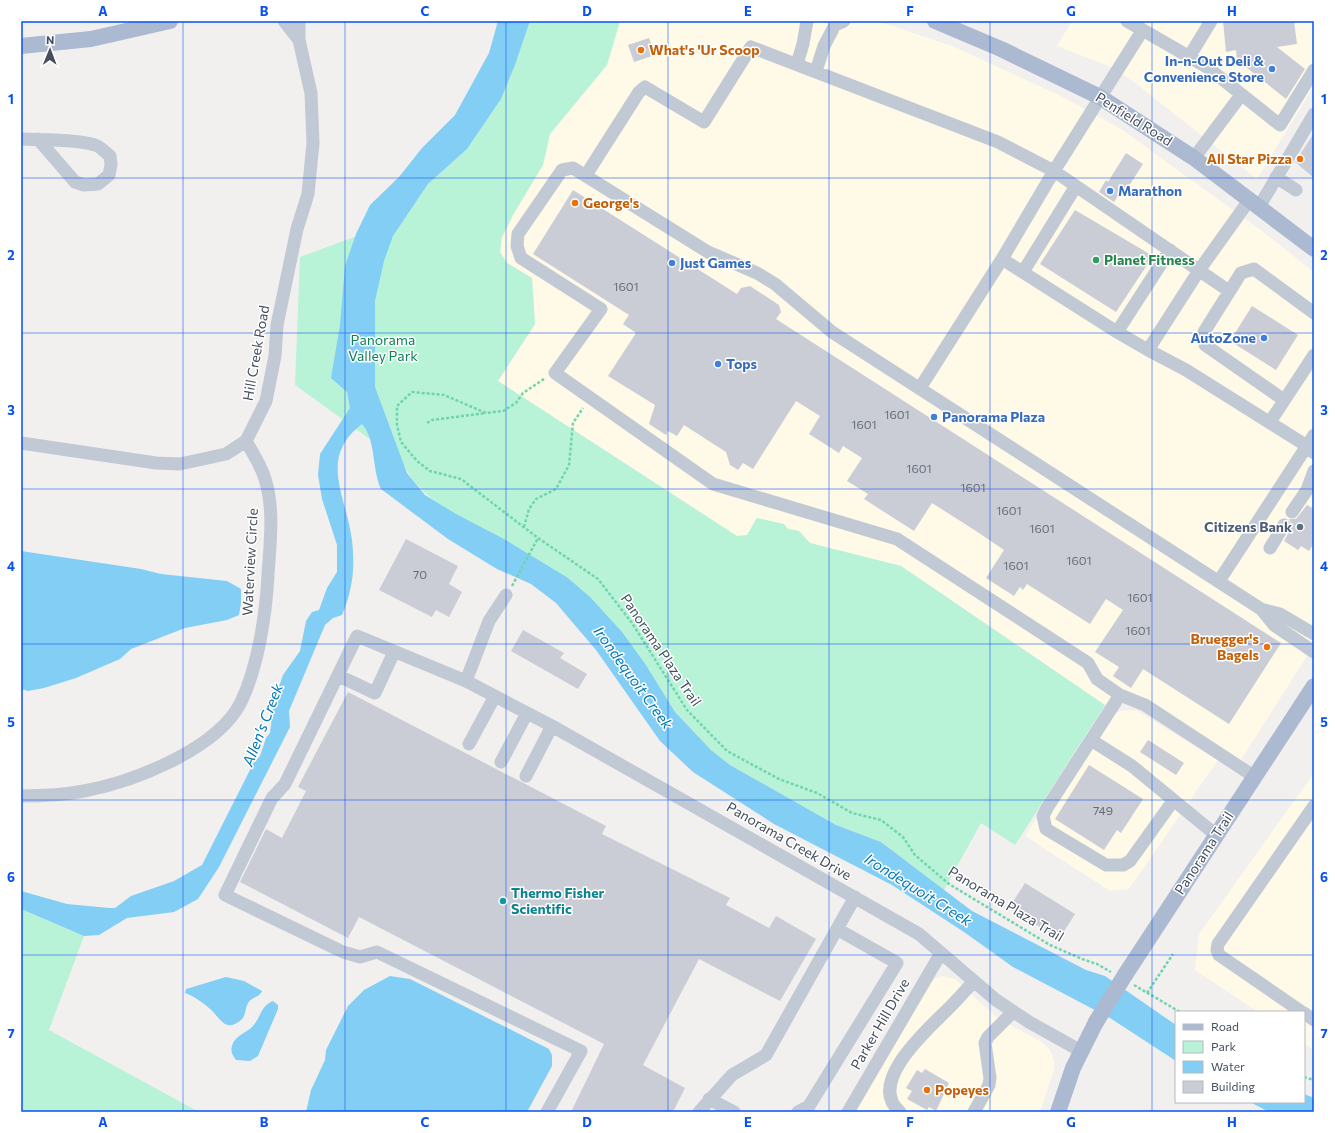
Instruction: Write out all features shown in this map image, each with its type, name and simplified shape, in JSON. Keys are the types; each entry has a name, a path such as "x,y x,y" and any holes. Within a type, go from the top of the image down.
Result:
{"main road":[{"path":"21,46 91,39 170,21"},
{"name":"Penfield Road","path":"942,22 1100,97 1194,158 1314,249"},
{"name":"Panorama Trail","path":"1058,1112 1067,1084 1081,1051 1096,1022 1123,977 1314,686"}],"street":[{"name":"Hill Creek Road","path":"284,21 299,40"},
{"name":"Hill Creek Road","path":"246,441 266,401 275,356 278,317 297,229 308,194 313,136 311,93 299,40 299,21"},
{"path":"797,64 804,44 807,21"},
{"path":"816,71 824,46 836,25 844,21"},
{"path":"1127,21 1207,67 1280,125 1314,70"},
{"path":"1189,57 1211,21"},
{"path":"920,388 1002,259 1054,171 1142,31"},
{"path":"586,175 639,92 645,88 704,122 751,47 998,142 1054,171 1200,269 1229,291"},
{"path":"1194,158 1242,95"},
{"path":"1148,350 1200,269 1276,177 1314,114"},
{"path":"21,139 38,140 96,145 110,156 111,165 109,175 98,184 84,185 75,182 38,140"},
{"path":"1254,776 1145,705 1120,695 1097,679 1088,663 897,539 713,484 555,373 601,308 521,258 517,246 518,234 562,170 573,168 708,252 757,273 775,284 804,307 826,328 1219,581 1261,609 1274,625 1314,652"},
{"path":"1276,177 1296,190"},
{"path":"1023,272 1076,186"},
{"path":"1117,332 1170,250"},
{"path":"1002,259 1117,332 1186,370 1270,422 1310,450"},
{"path":"1284,400 1206,345 1204,332 1241,273 1254,269 1314,313"},
{"path":"1270,422 1314,355"},
{"path":"1219,581 1310,450 1314,435"},
{"path":"21,443 156,463 180,464 226,454 246,441"},
{"name":"Waterview Circle","path":"21,796 46,796 85,791 133,778 169,762 202,744 226,723 240,703 251,675 267,605 270,532 269,500 264,475 246,441"},
{"path":"1292,512 1307,490 1314,471"},
{"path":"1270,548 1284,525"},
{"path":"466,681 489,621 506,595"},
{"path":"1261,609 1285,616 1314,634"},
{"name":"Panorama Creek Drive","path":"339,676 357,636 466,681 527,712 919,934 1013,1012 1081,1051"},
{"path":"394,652 375,693 339,676 285,784 272,798 225,895 344,952 360,957 377,952 581,1051 548,1112"},
{"path":"1120,695 1043,816 1046,829 1106,865 1123,865 1130,861 1174,801"},
{"path":"469,744 495,696"},
{"path":"501,762 527,712"},
{"path":"526,776 552,726"},
{"path":"1091,740 1132,766 1216,835"},
{"path":"1300,1011 1219,955 1217,950 1221,939 1314,806"},
{"path":"699,1112 732,1075 766,1055 855,898"},
{"path":"798,1112 809,1106 897,963 837,929"},
{"name":"Parker Hill Drive","path":"848,1112 941,953"},
{"path":"900,1112 893,1103 890,1093 890,1083 895,1072 913,1044 974,981"},
{"path":"974,1112 989,1085 990,1078 985,1043 988,1037 1013,1012"},
{"path":"1305,1014 1314,1020"},
{"path":"709,1099 734,1112"}],"path":[{"path":"427,423 432,420 503,411 516,403 523,393 555,373"},
{"name":"Panorama Plaza Trail","path":"486,413 444,394 412,392 397,406 397,425 402,442 417,461 430,470 461,479 524,528 598,579 632,623 687,710 727,751 779,779 817,793 852,812 881,820 903,837 916,855 949,884 1050,945 1097,964 1123,977 1178,1011"},
{"path":"524,528 529,509 536,498 556,489 569,466 573,423 590,397"},
{"path":"517,580 538,538"},
{"path":"1147,993 1173,954"}],"shaded area":[{"name":"Panorama Plaza","path":"620,21 872,21 890,25 952,46 1059,95 1121,129 1262,231 1314,272 1314,645 1237,766 1151,710 1124,701 1105,705 901,566 810,543 799,531 788,529 757,518 747,535 737,536 498,381 535,324 532,278 507,263 500,252 502,237 513,215 543,165 550,134 607,65"},
{"path":"1072,21 1314,21 1314,86 1257,179 1130,79 1106,65 1057,46"},
{"path":"1136,710 1218,760 1129,889 1110,891 1025,836 1100,721 1120,711"},
{"path":"1314,773 1314,1050 1305,1044 1305,1011 1256,1011 1195,970 1199,934"},
{"path":"942,976 955,979 996,1017 1043,1043 1050,1050 1054,1060 1054,1070 1040,1112 855,1112 930,984 935,979"}],"green space":[{"name":"Panorama Valley Park","path":"530,21 620,21 607,65 550,134 543,165 513,215 502,237 500,252 507,263 532,278 535,324 498,381 737,536 747,535 757,518 784,524 788,529 799,531 810,543 901,566 1105,705 1015,845 981,823 944,890 881,842 836,825 730,765 711,750 675,712 646,665 526,553 457,516 440,505 425,493 412,479 403,463 295,385 300,257 362,234 387,251 393,236 428,184 467,149 501,99 515,65"},
{"path":"21,909 84,936 49,1030 199,1112 21,1112"}],"water":[{"name":"Irondequoit Creek","path":"498,21 530,21 515,65 501,99 467,149 428,184 393,236 384,261 375,301 375,387 407,473 425,495 456,514 504,539 568,578 591,598 622,632 646,665 675,712 711,750 730,765 836,825 881,842 972,911 1086,970 1105,976 1175,1024 1175,1060 1110,1018 1013,967 964,932 892,885 774,824 693,772 660,741 596,650 556,603 531,584 497,569 448,539 381,489 376,473 370,438 362,424 349,437 341,450 338,464 338,478 349,523 353,550 351,587 346,605 342,615 333,618 325,625 289,711 290,727 219,867 198,899 174,912 127,918 99,935 84,936 21,909 21,891 67,904 115,908 131,896 174,881 202,865 254,762 260,756 266,738 270,733 274,701 283,675 300,651 306,621 312,612 319,610 327,588 337,572 337,545 322,499 318,475 320,454 350,408 347,392 331,378 340,325 345,266 356,234 370,205 399,177 422,148 455,115 489,53"},
{"path":"21,551 141,569 161,574 227,581 241,589 239,615 227,620 185,628 131,649 120,659 76,678 44,688 28,691 21,689"},
{"path":"390,976 410,979 549,1049 552,1055 552,1066 527,1112 306,1112 311,1090 325,1060 326,1050 348,1006 364,990"},
{"path":"226,977 244,981 262,991 260,995 248,1003 243,1018 231,1025 223,1023 204,1004 195,997 185,993 186,989"},
{"path":"273,1001 278,1005 278,1009 258,1056 250,1061 236,1060 231,1048 233,1043 238,1037 255,1024 263,1009"},
{"path":"1305,1094 1314,1098 1314,1112 1269,1112 1252,1103 1305,1103"}],"building":[{"path":"1223,21 1294,21 1297,44 1277,47 1305,69 1286,99 1237,60 1236,50 1226,52"},
{"name":"What's 'Ur Scoop","path":"649,38 655,55 634,62 628,45"},
{"path":"1314,133 1314,178 1295,162"},
{"path":"1126,153 1143,164 1127,189 1124,187 1114,202 1099,192 1106,180 1108,182"},
{"path":"573,190 737,294 741,288 750,286 779,305 781,312 776,319 1281,643 1229,724 1143,669 1131,688 1113,676 1119,667 1095,652 1123,610 1106,599 1090,624 1027,584 1023,590 1020,587 1014,596 986,578 1004,550 976,531 932,503 914,531 864,499 868,494 847,481 862,458 843,446 839,453 809,434 820,416 796,401 753,469 743,463 738,470 730,465 726,452 684,425 677,436 668,431 666,435 649,424 655,405 608,376 636,333 623,324 629,315 533,254"},
{"name":"Planet Fitness","path":"1075,210 1153,256 1116,312 1040,264"},
{"name":"AutoZone","path":"1252,306 1298,335 1276,370 1230,341"},
{"name":"Citizens Bank","path":"1307,505 1314,509 1314,543 1309,551 1301,546 1298,550 1284,541 1292,526 1289,519 1296,519"},
{"path":"406,539 458,566 449,584 462,592 449,617 436,610 432,617 379,590"},
{"path":"523,630 564,653 560,658 587,674 578,689 511,651"},
{"name":"Thermo Fisher Scientific","path":"348,692 606,826 602,834 730,898 726,905 769,928 776,916 816,939 780,1001 699,959 643,1065 685,1088 673,1112 571,1112 604,1044 359,917 348,938 240,882 266,829 282,838 306,791 298,787"},
{"path":"1148,740 1184,763 1176,775 1140,752"},
{"path":"1089,765 1143,799 1121,833 1117,830 1104,850 1055,819"},
{"path":"1025,883 1075,914 1059,939 1009,908"},
{"name":"Popeyes","path":"925,1069 949,1083 936,1111 929,1107 927,1110 907,1099 912,1091 906,1088 917,1070 922,1073"}],"place":[{"name":"What's 'Ur Scoop","path":"641,50"},
{"name":"In-n-Out Deli & Convenience Store","path":"1272,69"},
{"name":"All Star Pizza","path":"1300,159"},
{"name":"Marathon","path":"1110,191"},
{"name":"George's","path":"575,203"},
{"name":"Planet Fitness","path":"1096,260"},
{"name":"Just Games","path":"672,263"},
{"name":"AutoZone","path":"1264,338"},
{"name":"Tops","path":"718,364"},
{"name":"Panorama Plaza","path":"934,417"},
{"name":"Citizens Bank","path":"1300,527"},
{"name":"Bruegger's Bagels","path":"1267,647"},
{"name":"Thermo Fisher Scientific","path":"503,901"},
{"name":"Popeyes","path":"927,1090"}],"water label":[{"name":"Allen's Creek","path":"263,725"}]}
